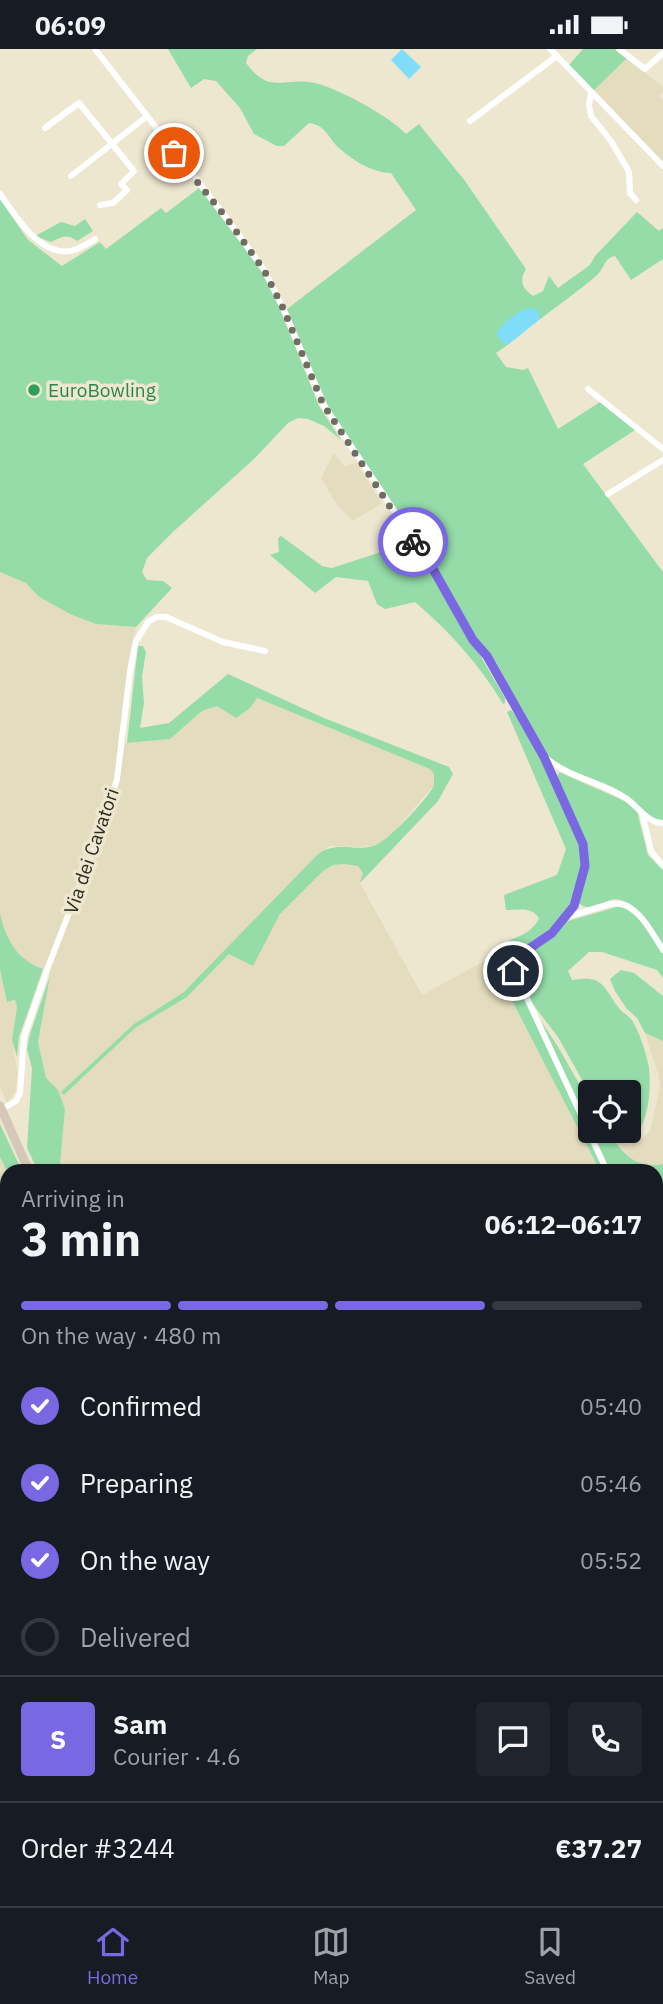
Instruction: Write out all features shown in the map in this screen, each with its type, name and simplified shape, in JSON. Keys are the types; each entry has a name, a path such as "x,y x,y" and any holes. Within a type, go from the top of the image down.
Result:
{"street":[{"path":"95,49 264,270 323,404 433,569 467,630 487,656 544,757 583,844 585,866 578,896 568,916 552,933 520,955 514,961 513,971 604,1164"},
{"path":"550,49 663,166"},
{"path":"619,49 645,69 663,53"},
{"path":"470,121 557,56"},
{"path":"591,93 591,116 611,141 629,172 630,193 636,200"},
{"path":"45,128 79,103 134,171 121,184 127,190 113,203 100,205"},
{"path":"71,176 146,117"},
{"path":"0,194 23,227 44,245 67,252 79,249 95,239"},
{"path":"587,389 663,449"},
{"path":"608,494 663,460"},
{"name":"Via dei Cavatori","path":"1,1108 16,1101 20,1093 24,1037 105,820 117,779 130,672 140,632 156,617 166,617 223,642 265,651"},
{"path":"544,757 563,770 612,790 629,800 655,823 663,824"},
{"path":"642,813 651,851 663,866"},
{"path":"568,916 613,903 620,904 637,912 663,950"},
{"path":"1,1108 26,1164"}],"shaded area":[{"path":"627,58 663,87 659,96 663,100 663,163 593,91"},
{"path":"334,453 344,466 356,463 382,503 353,521 338,506 321,478"},
{"path":"0,572 26,583 38,596 96,624 136,627 128,662 118,744 170,739 202,711 217,706 250,708 257,698 430,769 434,774 434,785 397,828 378,845 329,846 184,992 134,1024 64,1095 135,1028 187,997 229,954 253,965 280,914 323,871 333,865 344,864 358,866 363,873 360,883 422,995 490,958 578,1128 578,1143 586,1143 596,1164 60,1164 65,1109 58,1090 46,1078 38,1042 50,976 43,969 30,965 10,943 3,929 0,913"},
{"path":"0,969 7,1002 16,1000 17,1007 12,1040 18,1075 15,1092 7,1103 0,1087"},
{"path":"645,1033 663,1041 663,1164 637,1164 617,1143 641,1143 650,1131 660,1088"}],"green space":[{"path":"168,49 257,49 248,56 246,63 263,79 277,83 303,81 325,86 376,112 406,134 419,124 465,181 526,269 523,284 533,296 543,291 549,276 558,288 590,265 595,256 637,212 659,231 663,228 663,259 631,280 615,256 611,257 590,281 539,320 539,314 496,353 506,367 523,370 528,368 558,429 600,402 635,430 583,464 663,572 663,820 651,817 611,786 560,765 544,751 526,723 496,662 475,637 328,406 287,309 416,210 391,173 377,171 356,161 315,124 309,123 284,146 277,146 254,134 240,108 216,81 204,79 191,88"},
{"path":"583,49 617,49 627,58 593,91 569,65"},
{"path":"199,188 261,270 278,304 319,406 341,440 324,426 308,419 298,418 288,423 254,459 147,558 142,572 147,580 163,581 172,588 136,627 96,624 70,614 38,596 26,583 0,572 0,199 28,240 62,266 100,242 106,249 161,208 166,213"},
{"path":"85,219 93,231 77,241 67,236 51,242 35,236 61,222 75,226"},
{"path":"393,519 430,570 505,698 505,703 503,704 463,649 415,602 385,609 377,604 368,581 336,577 315,593 270,555 279,552 278,538 281,536 322,566 332,568 378,553 390,536 387,527"},
{"path":"138,646 143,646 146,652 140,728 169,723 228,674 324,718 449,767 453,774 438,801 360,883 363,873 358,866 333,865 323,871 280,914 253,966 229,954 187,997 135,1028 64,1095 61,1092 134,1024 184,992 318,854 333,848 376,845 408,818 434,785 434,774 430,769 257,698 250,708 236,718 217,706 202,711 170,739 127,743"},
{"path":"511,710 529,735 551,777 581,849 582,866 578,884 564,916 520,951 509,966 578,1113 578,1128 490,958 500,946 526,933 539,919 529,910 506,910 504,895 557,875 566,849 507,712"},
{"path":"559,772 629,803 637,811 648,855 663,870 663,945 645,919 628,903 615,899 589,907 579,903 587,862 586,844 557,778"},
{"path":"620,906 638,918 663,954 663,978 657,970 602,952 589,952 568,971 572,980 590,979 600,983 632,1020 638,1032 648,1063 650,1086 646,1114 641,1126 641,1080 582,1080 558,1037 532,1003 516,968 525,953 553,936 568,921"},
{"path":"0,913 5,931 19,954 43,969 19,1037 17,1057 12,1040 17,1007 15,1000 7,1002 0,969"},
{"path":"621,970 634,973 663,996 663,1041 645,1033 637,1018 615,991 610,979"},
{"path":"50,976 38,1042 46,1078 58,1090 65,1109 60,1164 35,1164 27,1148 32,1068 27,1049"},
{"path":"534,1011 578,1082 578,1103"},
{"path":"0,1124 19,1164 4,1164 0,1157"},
{"path":"586,1143 592,1143 602,1164 596,1164"},
{"path":"597,1143 617,1143 630,1158 645,1164 607,1164"}],"water":[{"path":"402,49 421,67 409,79 391,60"},
{"path":"529,308 536,309 539,320 509,344 504,344 496,334 511,318"}],"way so far":[{"path":"174,153 228,220 270,279 323,404 413,542"}],"place":[{"name":"EuroBowling","path":"34,390"}],"route":[{"path":"413,542 433,569 473,640 487,656 544,757 583,844 585,866 574,906 561,925 514,961 513,971"}]}
